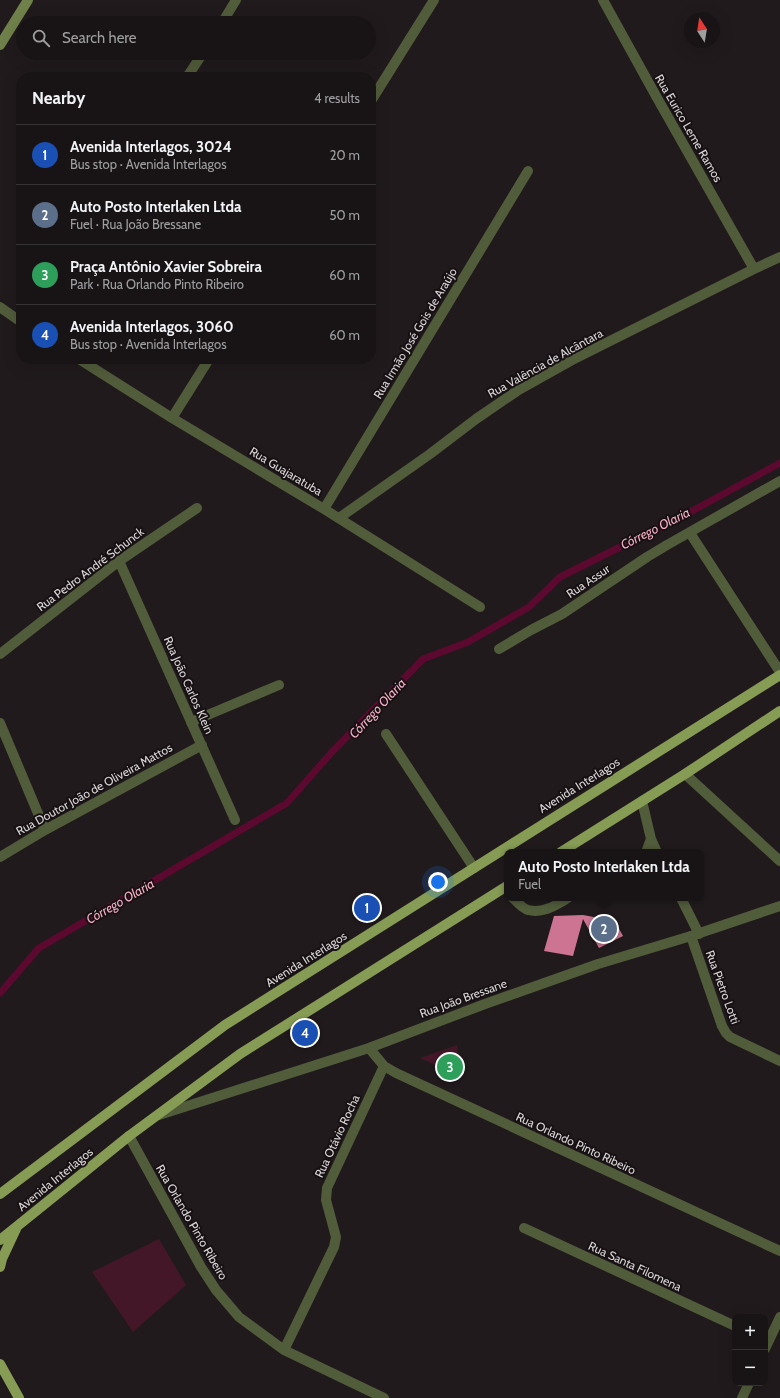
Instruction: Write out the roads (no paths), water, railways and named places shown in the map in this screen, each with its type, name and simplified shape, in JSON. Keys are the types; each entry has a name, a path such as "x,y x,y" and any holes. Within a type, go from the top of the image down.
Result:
{"main road":[{"name":"Avenida Interlagos","path":"504,849 780,675"},
{"path":"565,849 642,801 780,711"},
{"name":"Avenida Interlagos","path":"0,1194 225,1025 504,849"},
{"name":"Avenida Interlagos","path":"0,1240 129,1136 240,1054 504,890"},
{"path":"0,1267 18,1226"},
{"path":"0,1364 19,1398"}],"street":[{"path":"18,16 28,0"},
{"path":"226,16 236,0"},
{"path":"376,93 434,0"},
{"name":"Rua Eurico Leme Ramos","path":"603,0 754,269"},
{"path":"0,45 16,19"},
{"path":"190,72 198,60"},
{"name":"Rua Irmão José Gois de Araújo","path":"324,509 528,171"},
{"name":"Rua Valência de Alcântara","path":"339,518 517,391 576,358 780,257"},
{"path":"0,307 16,318"},
{"name":"Rua Guajaratuba","path":"86,364 172,418 339,518 480,607"},
{"path":"172,418 206,364"},
{"name":"Rua Assur","path":"499,649 562,614 647,557 780,481"},
{"name":"Rua Pedro André Schunck","path":"0,654 119,561 197,508"},
{"path":"690,532 780,672"},
{"name":"Rua João Carlos Klein","path":"119,561 234,820"},
{"path":"191,722 279,684"},
{"path":"0,723 45,830"},
{"path":"386,734 474,868"},
{"name":"Rua Doutor João de Oliveira Mattos","path":"0,857 45,830 202,745"},
{"path":"684,774 780,861"},
{"path":"642,801 651,839 656,849"},
{"path":"647,849 651,839"},
{"path":"516,901 527,910 538,911 549,909 563,901"},
{"name":"Rua Pietro Lotti","path":"682,901 695,935 726,1033 730,1037 780,1061"},
{"name":"Rua João Bressane","path":"155,1116 369,1048 591,966 695,935 780,906"},
{"name":"Rua Orlando Pinto Ribeiro","path":"369,1048 384,1066 410,1080 780,1251"},
{"name":"Rua Otávio Rocha","path":"284,1350 334,1247 336,1237 326,1200 327,1188 384,1066"},
{"name":"Rua Orlando Pinto Ribeiro","path":"129,1136 201,1266 216,1290 239,1316 284,1350 384,1398"},
{"name":"Rua Santa Filomena","path":"524,1228 732,1325"},
{"path":"768,1339 780,1317"},
{"path":"742,1398 748,1386"}],"waterway":[{"name":"Córrego Olaria","path":"0,993 39,948 287,803 331,753 423,659 468,642 529,607 560,577 694,510 780,463"}],"place":[{"name":"Avenida Interlagos, 3024","path":"367,908"},
{"name":"Auto Posto Interlaken Ltda","path":"604,929"},
{"name":"Avenida Interlagos, 3060","path":"305,1033"},
{"name":"Praça Antônio Xavier Sobreira","path":"450,1067"}]}
